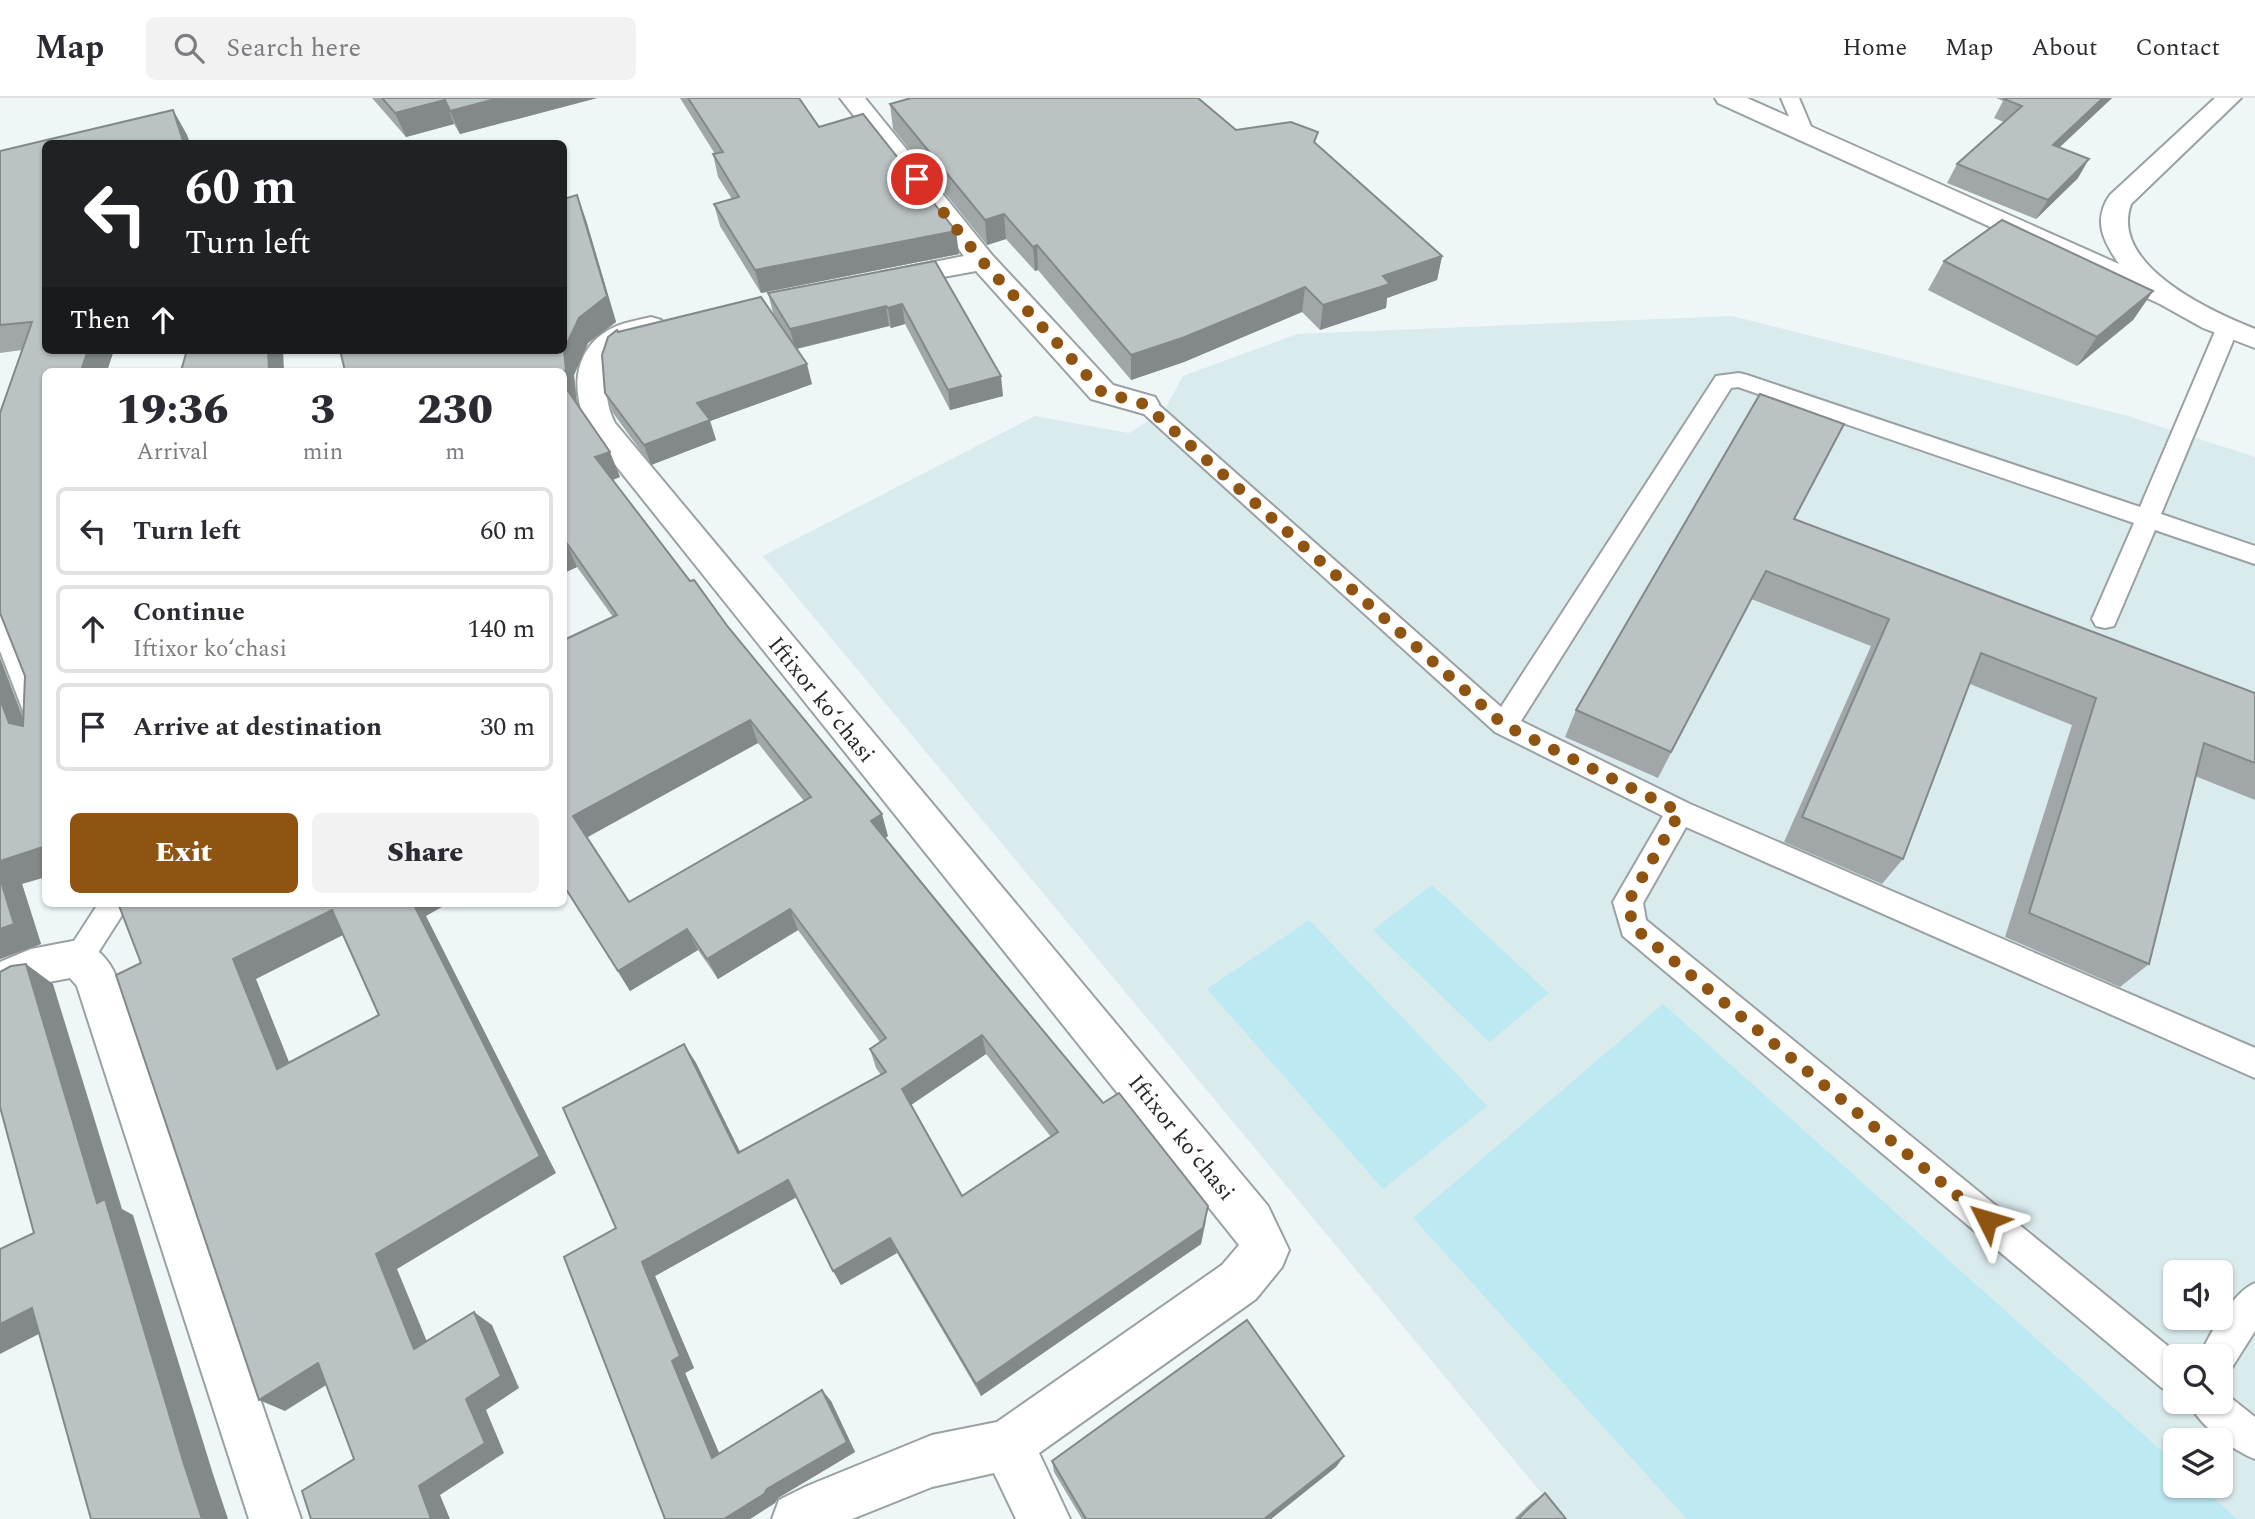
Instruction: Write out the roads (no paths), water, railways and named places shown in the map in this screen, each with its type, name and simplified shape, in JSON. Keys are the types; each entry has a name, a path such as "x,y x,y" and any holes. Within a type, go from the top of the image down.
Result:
{"street":[{"path":"852,98 982,261 1102,392 1144,404"},
{"path":"1727,98 1806,136 2168,297 2227,329 2255,339"},
{"path":"2168,297 2127,260 2112,224 2119,201 2229,98"},
{"path":"859,285 982,261"},
{"name":"Iftixor koʻchasi","path":"682,320 627,330 600,352 592,375 595,415 620,452 1252,1222 1265,1250 1239,1282 1007,1445"},
{"path":"0,983 32,967 78,958 96,976 275,1519"},
{"path":"798,1519 825,1504 932,1461 1007,1445 1044,1519"}],"lane":[{"path":"1790,98 1806,136"},
{"path":"2105,620 2227,329"},
{"path":"1504,725 1724,381 1739,380 2255,555"},
{"path":"1144,404 1504,725 1680,812 2255,1063"},
{"path":"0,618 42,727"},
{"path":"1680,812 1628,902 1633,927 2163,1365"},
{"path":"78,958 110,907"},
{"path":"2226,1344 2255,1300"},
{"path":"2222,1414 2255,1441"}]}
